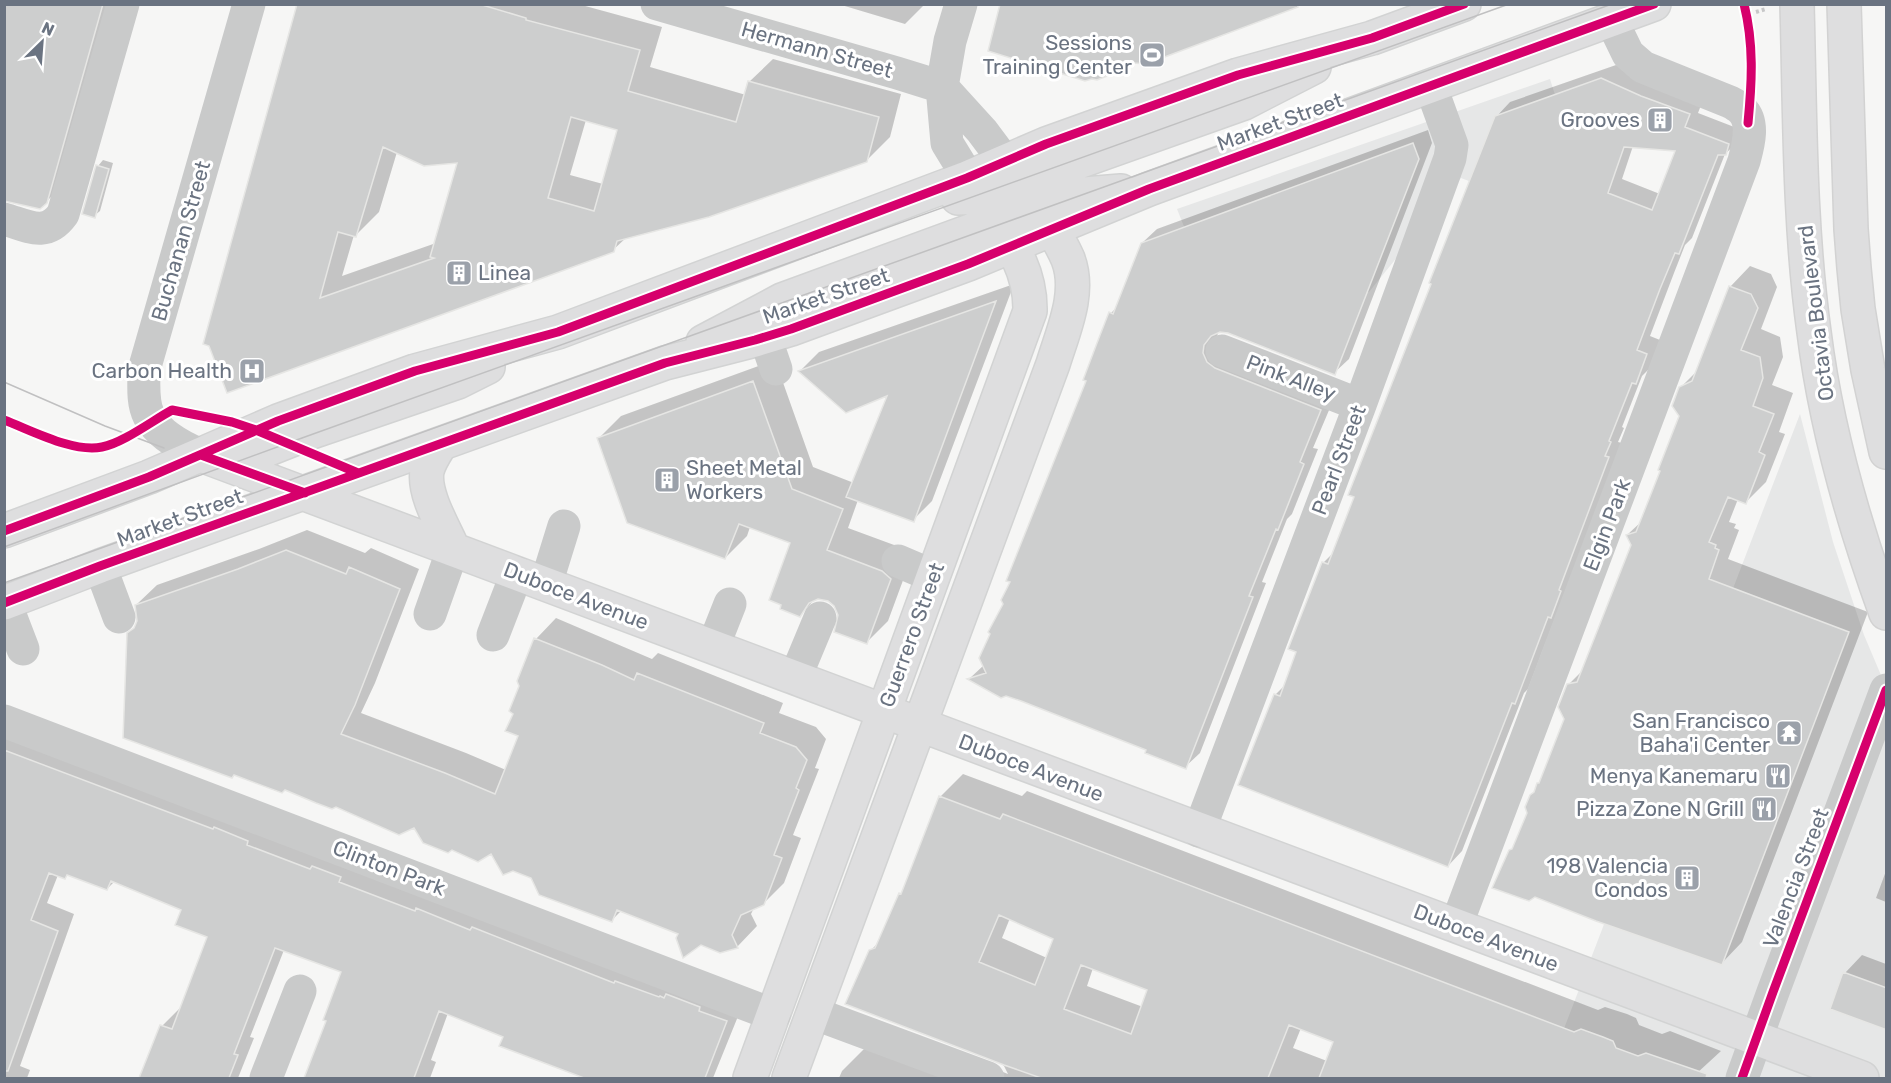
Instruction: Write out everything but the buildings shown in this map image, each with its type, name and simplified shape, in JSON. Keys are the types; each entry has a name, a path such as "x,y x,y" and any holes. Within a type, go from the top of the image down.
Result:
{"main road":[{"name":"Market Street","path":"1029,195 1046,144 1238,75 1372,38 1464,4"},
{"name":"Market Street","path":"665,363 782,300 989,210 1029,195 1149,189 1654,4"},
{"name":"Octavia Boulevard","path":"1797,4 1803,201 1814,334 1835,449 1850,506 1887,613"},
{"name":"Octavia Boulevard","path":"1844,4 1851,229 1858,309 1868,369 1887,452"},
{"name":"Market Street","path":"4,533 149,477 309,434 459,382 558,332 912,199 989,210 1029,195"},
{"name":"Guerrero Street","path":"789,1078 1053,364 1066,319 1072,294 1072,273 1068,259 1029,195"},
{"name":"Market Street","path":"5,603 100,566 665,363 765,337 968,264 989,210"},
{"name":"Guerrero Street","path":"750,1078 1030,311 1030,294 1026,275 989,210"},
{"path":"440,445 428,468 426,482 453,549"},
{"name":"Duboce Avenue","path":"214,460 1862,1078"}],"street":[{"path":"4,219 39,229 47,229 63,214 123,4"},
{"name":"Buchanan Street","path":"214,460 178,445 156,426 148,415 143,393 144,370 249,4"},
{"name":"Hermann Street","path":"657,4 942,87"},
{"path":"961,4 950,41 942,87 947,143 989,210"},
{"name":"Elgin Park","path":"1456,926 1744,161 1749,141 1749,123 1743,111 1730,102 1643,67 1628,54 1612,21"},
{"path":"942,87 982,131 1029,195"},
{"name":"Pearl Street","path":"1200,831 1452,152 1452,145 1431,87"},
{"path":"765,337 776,369"},
{"name":"Pink Alley","path":"1222,351 1360,405"},
{"path":"494,635 564,526"},
{"path":"430,614 453,549"},
{"path":"898,561 933,576"},
{"path":"100,566 119,617"},
{"path":"5,603 23,649"},
{"path":"713,647 730,604"},
{"path":"795,678 820,618"},
{"name":"Valencia Street","path":"1742,1078 1887,690"},
{"name":"Clinton Park","path":"4,721 774,1015"},
{"path":"266,1078 300,991"},
{"path":"813,1013 988,1078"}],"path":[{"path":"1761,4 1763,10"}],"shaded area":[{"path":"1550,79 1586,193 1542,209 1461,178 1369,292 1218,312 1177,209"},
{"path":"1800,414 1833,542 1864,635 1886,687 1886,1078 1545,1078"}],"tram line":[{"path":"4,547 1509,4"},
{"path":"4,583 1612,4"},
{"path":"4,382 105,426 164,448"}],"cycle path":[{"path":"4,531 149,477 278,421 415,371 558,332 967,178 1046,144 1238,75 1372,38 1464,4"},
{"path":"4,603 100,566 665,363 791,329 968,264 1149,189 1654,4"},
{"path":"1744,4 1751,63 1748,123"},
{"path":"4,420 52,440 91,448 119,441 172,410 232,422 256,430 358,473"},
{"path":"201,455 305,493"},
{"path":"1742,1078 1886,690"}],"place":[{"name":"Sessions Training Center","path":"1152,55"},
{"name":"Grooves","path":"1660,120"},
{"name":"Linea","path":"459,273"},
{"name":"Carbon Health","path":"252,371"},
{"name":"Sheet Metal Workers","path":"667,480"},
{"name":"San Francisco Baha'i Center","path":"1789,733"},
{"name":"Menya Kanemaru","path":"1778,776"},
{"name":"Pizza Zone N Grill","path":"1764,809"},
{"name":"198 Valencia Condos","path":"1687,878"}]}
